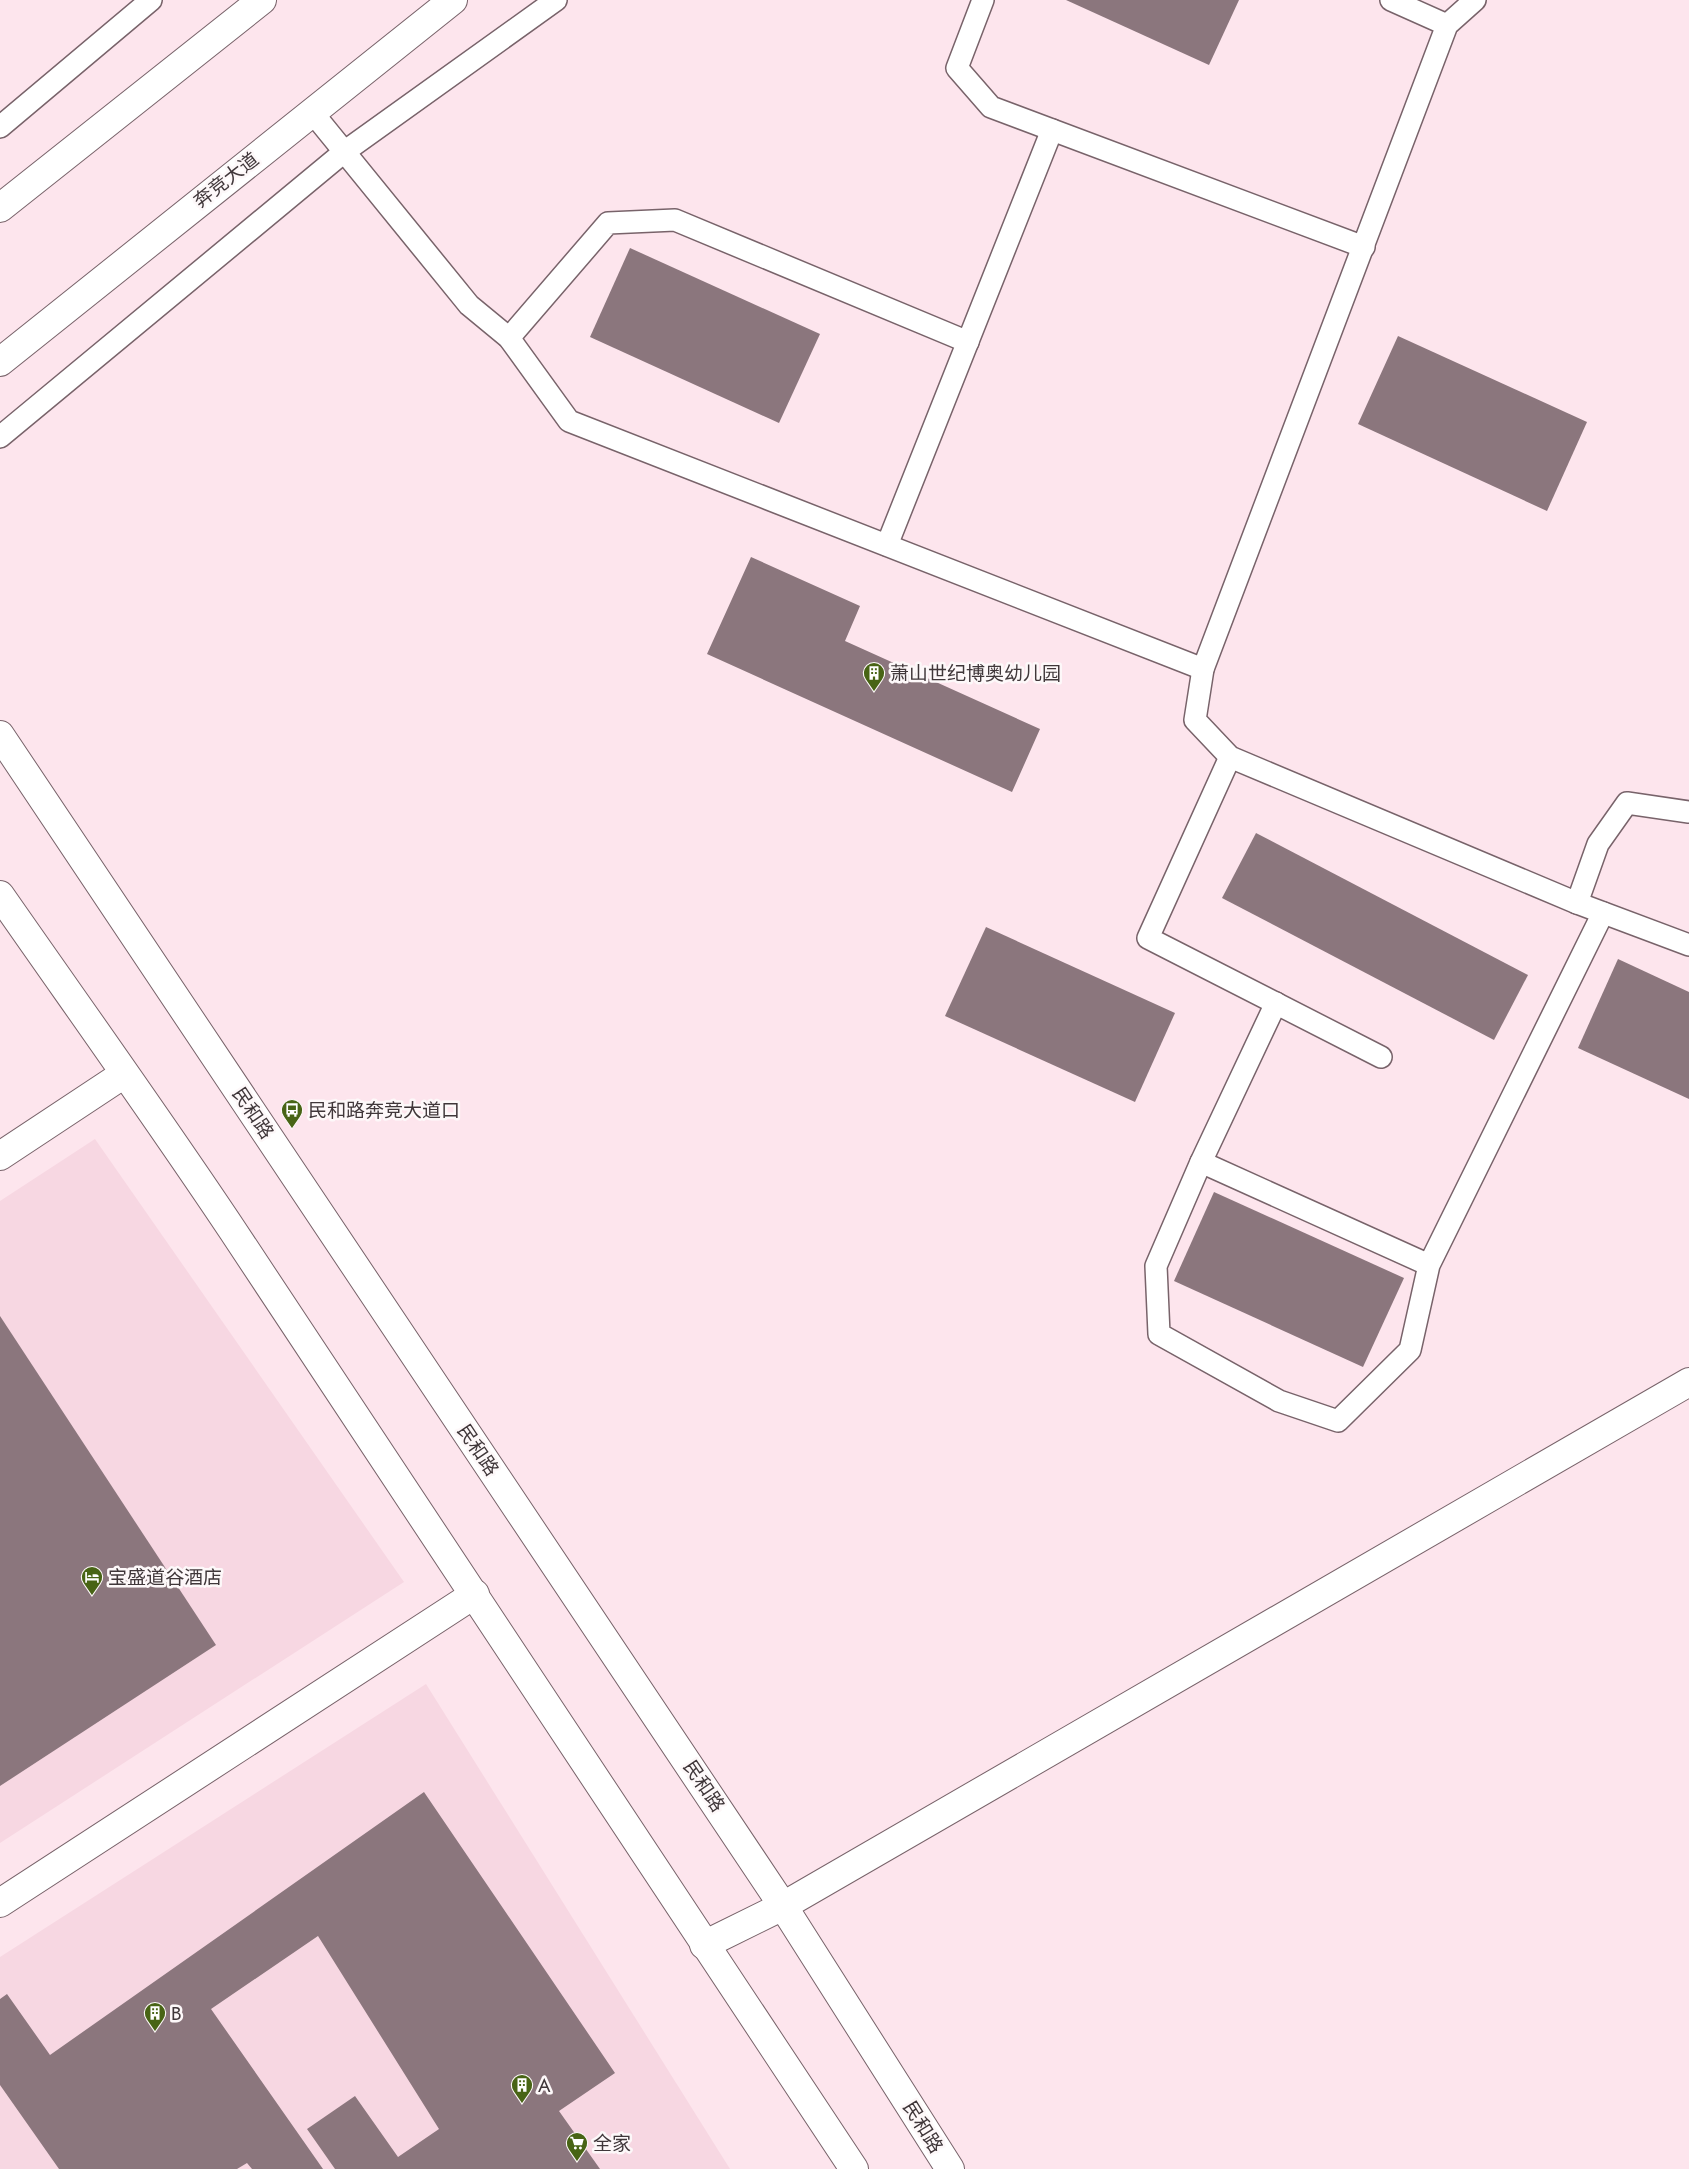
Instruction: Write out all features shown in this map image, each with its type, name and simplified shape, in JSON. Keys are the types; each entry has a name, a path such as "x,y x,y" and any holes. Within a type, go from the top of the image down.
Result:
{"main road":[{"path":"0,208 262,0"},
{"name":"奔竞大道","path":"0,362 453,0"},
{"name":"民和路","path":"0,735 784,1906 950,2169"},
{"path":"0,895 230,1226 854,2169"},
{"path":"0,1156 124,1074"},
{"path":"704,1945 784,1906 1689,1382"},
{"path":"0,1903 475,1594"}],"lane":[{"path":"0,127 151,0"},
{"path":"0,438 344,152 556,0"},
{"path":"983,0 958,68 991,107 1364,247"},
{"path":"1390,0 1447,25"},
{"path":"1475,0 1447,25 1203,668 1195,720 1230,757 1577,903 1689,945"},
{"path":"312,112 469,305 509,338 569,421 1203,668"},
{"path":"887,545 1052,130"},
{"path":"509,338 608,223 675,220 968,342"},
{"path":"1230,757 1148,938 1381,1057"},
{"path":"1577,903 1598,844 1627,803 1689,812"},
{"path":"1276,1003 1201,1162 1156,1266 1159,1334 1279,1401 1338,1421 1410,1350 1429,1264 1603,913"},
{"path":"1201,1162 1429,1264"}],"shaded area":[{"path":"95,1139 404,1582 0,1843 0,1201"},
{"path":"426,1684 730,2169 0,2169 0,1957"}],"building":[{"path":"1066,0 1239,0 1209,65"},
{"path":"630,248 820,334 779,423 590,337"},
{"path":"1398,336 1587,422 1547,511 1358,424"},
{"name":"萧山世纪博奥幼儿园","path":"751,557 860,606 845,641 1040,729 1012,792 707,654"},
{"path":"1256,833 1528,975 1494,1040 1222,898"},
{"path":"986,927 1175,1013 1135,1102 945,1016"},
{"path":"1618,959 1689,992 1689,1099 1578,1048"},
{"path":"1214,1192 1404,1278 1363,1367 1174,1281"},
{"name":"宝盛道谷酒店","path":"0,1316 216,1645 0,1786"},
{"path":"424,1792 615,2073 559,2111 600,2169 335,2169 307,2129 355,2096 398,2157 439,2129 318,1936 211,2009 323,2169 252,2169 247,2163 237,2169 59,2169 0,2085 0,1999 7,1994 50,2055"}],"place":[{"name":"萧山世纪博奥幼儿园","path":"874,692"},
{"name":"民和路奔竞大道口","path":"292,1129"},
{"name":"宝盛道谷酒店","path":"92,1596"},
{"name":"B","path":"155,2032"},
{"name":"A","path":"522,2104"},
{"name":"全家","path":"577,2162"}]}
